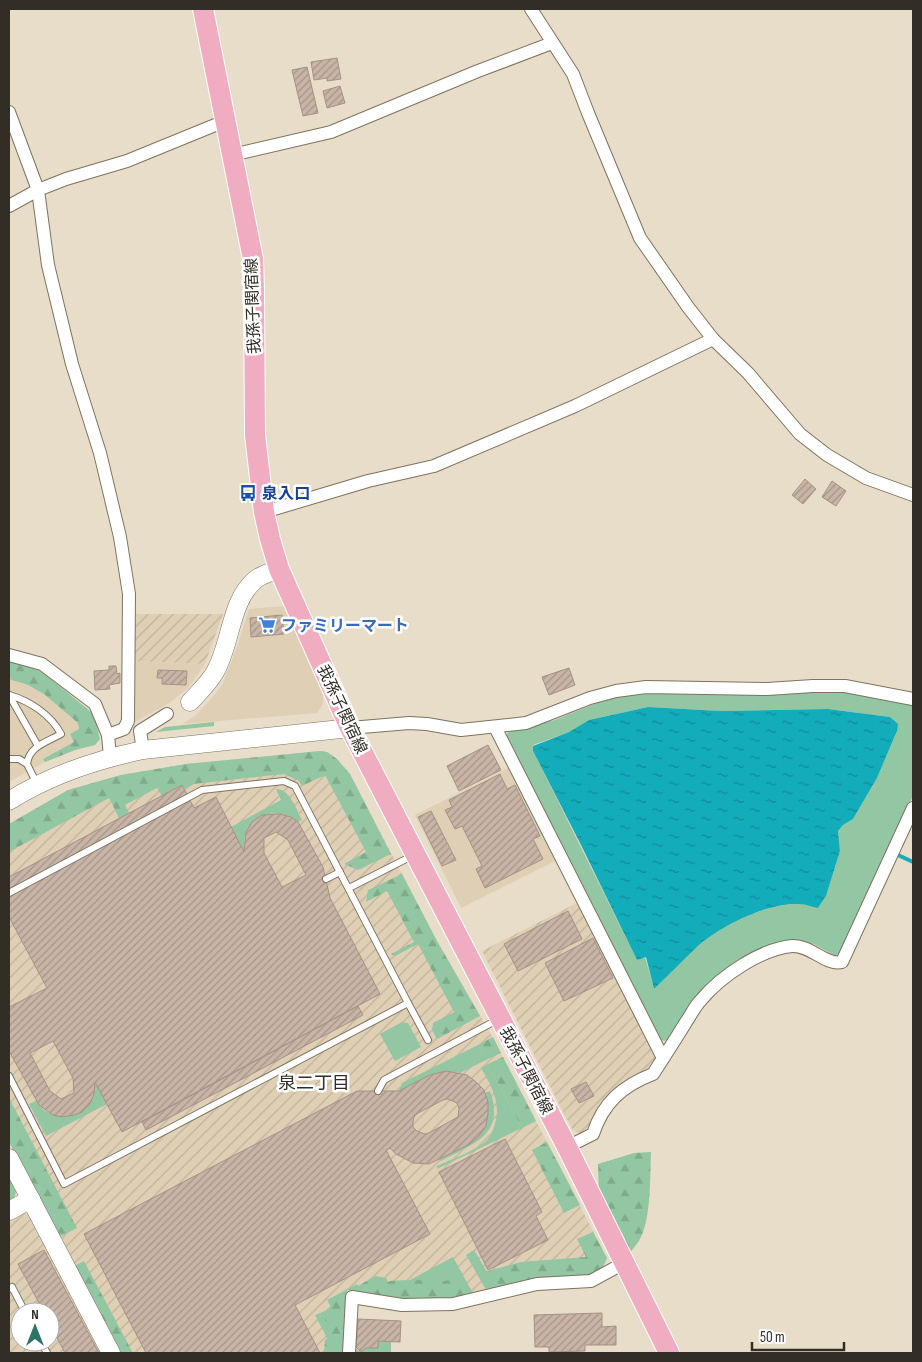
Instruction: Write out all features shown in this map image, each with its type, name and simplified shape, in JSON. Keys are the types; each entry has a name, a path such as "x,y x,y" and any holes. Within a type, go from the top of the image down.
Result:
{"main road":[{"name":"我孫子関宿線","path":"203,9 252,259 255,435 264,512 279,570 350,728 567,1147 669,1353"}],"street":[{"path":"530,9 573,74 640,238 688,307 713,339 748,373 800,434 827,455 866,478 913,495"},
{"path":"232,155 331,132 478,71 552,44"},
{"path":"9,112 38,190 48,266 72,364 100,453 120,537 129,594 128,721 124,729 108,734"},
{"path":"9,206 38,190 66,179 126,161 225,121"},
{"path":"264,512 368,481 434,466 575,406 713,339"},
{"path":"190,702 215,672 246,589 255,579 279,570"},
{"path":"9,655 42,664 95,704 108,734 110,757"},
{"path":"9,801 38,785 82,766 110,757 143,750 409,723 461,730 526,723 590,698 616,691 646,687 767,689 845,686 913,699"},
{"path":"143,750 140,731 168,714"},
{"path":"494,727 663,1058"},
{"path":"567,1147 593,1134 601,1114 618,1093 641,1078 652,1074 701,1000 727,976 757,956 791,946 801,946 833,962 842,962 913,808"},
{"path":"9,1158 111,1353"},
{"path":"9,1211 31,1199"},
{"path":"349,1353 352,1297 402,1305 453,1304 537,1284 591,1281 624,1263"}],"lane":[{"path":"9,695 23,699 55,722 61,734 38,746 30,753 27,764"},
{"path":"9,695 38,746"},
{"path":"9,759 19,759 27,764 38,785"},
{"path":"9,893 202,790 284,781 295,786 428,1040"},
{"path":"349,888 416,854"},
{"path":"326,879 340,872"},
{"path":"9,1076 64,1184 408,1003"},
{"path":"378,1091 384,1080 501,1019"},
{"path":"9,1288 12,1287 20,1302"}],"shaded area":[{"path":"285,606 323,691 323,704 317,713 182,724 195,716 222,685 249,609"},
{"path":"132,614 223,614 205,664 131,661"},
{"path":"9,661 38,670 91,712 100,739 95,745 75,750 45,762 9,782"},
{"path":"131,661 205,664 188,688 168,704 131,724"},
{"path":"320,751 327,752 337,759 350,774 437,941 493,1038 607,1258 537,1279 452,1299 399,1299 347,1290 343,1353 120,1353 9,1142 9,824 68,790 121,775 186,764"},
{"path":"510,767 557,860 461,908 415,815"},
{"path":"579,902 657,1056 647,1070 637,1073 614,1089 593,1115 588,1128 579,1134 573,1130 562,1110 482,951"},
{"path":"20,1212 31,1215 105,1353 9,1353 9,1218"}],"green space":[{"path":"9,661 38,670 91,712 94,715 100,739 95,745 75,750 45,762 43,759 74,742 70,734 79,729 78,723 44,694 28,685 9,679"},
{"path":"844,690 913,703 913,796 840,953 835,956 814,944 792,941 726,971 698,994 667,1041 660,1040 506,736 509,731 555,720 619,694 645,691","holes":["648,707 721,711 828,709 890,717 897,724 897,731 877,778 853,819 843,825 838,831 840,851 826,896 818,908 804,904 788,904 760,911 732,923 698,946 654,989 645,957 637,960 533,751 533,745 569,732 589,720"]},
{"path":"214,722 214,726 156,732 165,727"},
{"path":"320,751 327,752 337,759 350,774 391,854 358,870 344,864 366,852 325,775 302,786 299,781 284,774 194,784 184,789 182,785 162,796 157,788 125,805 129,813 119,818 109,798 9,852 9,824 68,790 121,775 186,764"},
{"path":"276,789 285,792 289,796 302,820 298,822 277,813 262,816 250,825 246,832 244,852 231,827 281,800"},
{"path":"402,874 437,941 480,1016 437,1039 432,1030 433,1023 454,1012 418,944 395,956 391,954 414,942 387,891 366,902 368,890"},
{"path":"402,1022 408,1023 421,1047 395,1061 380,1034"},
{"path":"493,1037 501,1053 486,1060 478,1045"},
{"path":"478,1045 486,1060 460,1073 446,1071 430,1075 399,1091 402,1083"},
{"path":"503,1057 536,1121 522,1128 488,1064"},
{"path":"488,1064 522,1128 437,1169 437,1166 479,1147 491,1134 497,1111 495,1096 481,1068"},
{"path":"95,1082 107,1104 46,1136 29,1104 36,1101 47,1112 54,1115 70,1116 77,1114 90,1104"},
{"path":"490,1091 494,1106 494,1118 490,1128 475,1143 441,1161 440,1159 471,1142 484,1128 488,1107 485,1093"},
{"path":"9,1098 77,1228 59,1237 9,1142"},
{"path":"547,1142 580,1205 564,1213 532,1150"},
{"path":"651,1152 650,1193 646,1223 635,1247 628,1255 599,1196 598,1164 634,1153"},
{"path":"9,1171 17,1187 14,1200 9,1203"},
{"path":"593,1232 607,1258 603,1267 590,1275 523,1281 486,1290 477,1274 521,1262 586,1257 577,1239"},
{"path":"474,1250 487,1272 477,1274 466,1255"},
{"path":"453,1257 464,1277 447,1281 408,1281"},
{"path":"84,1261 133,1353 120,1353 74,1266"},
{"path":"375,1276 386,1278 388,1282 405,1280 444,1281 464,1277 473,1293 441,1299 410,1299 347,1290 343,1353 324,1353 325,1340 327,1339 325,1334 325,1311 331,1307 327,1300 357,1284 358,1286"},
{"path":"325,1311 325,1334 315,1315"},
{"path":"378,1341 391,1342 391,1353 354,1353 354,1347 359,1351 363,1351 366,1348 377,1348"}],"water":[{"path":"648,707 721,711 828,709 890,717 898,724 897,731 877,778 853,819 843,825 838,831 840,851 826,896 818,908 802,904 787,904 760,911 732,923 707,938 654,989 646,957 637,960 533,751 533,746 569,732 589,720"}],"building":[{"path":"337,58 341,79 327,81 327,78 314,80 311,62"},
{"path":"307,67 318,113 303,116 292,70"},
{"path":"340,86 345,103 327,108 323,91"},
{"path":"805,479 816,489 803,504 792,495"},
{"path":"832,481 846,491 836,506 822,497"},
{"path":"282,615 284,634 251,637 250,618"},
{"path":"109,666 116,666 117,674 120,673 120,683 109,685 110,689 95,690 94,671 109,670"},
{"path":"569,668 575,685 549,695 542,677"},
{"path":"158,670 187,671 186,685 162,684 162,678 157,678"},
{"path":"488,745 501,770 459,791 447,766"},
{"path":"500,774 507,789 515,785 540,836 533,839 543,859 485,888 476,869 482,866 462,826 455,829 445,810 452,807 449,800"},
{"path":"182,785 194,808 216,797 244,852 246,832 252,822 262,815 280,814 291,817 298,822 323,867 330,898 380,994 122,1132 95,1082 94,1094 90,1104 82,1112 62,1117 53,1115 39,1105 9,1051 9,1007 47,988 9,917 9,877","holes":["276,832 288,840 306,875 282,887 264,853 264,838","53,1041 73,1078 74,1093 61,1099 50,1091 30,1053"]},
{"path":"431,811 456,860 442,866 418,817"},
{"path":"568,911 582,939 518,971 504,944"},
{"path":"593,938 613,978 564,1001 545,963"},
{"path":"358,1006 363,1015 146,1130 142,1122"},
{"path":"446,1071 467,1075 476,1082 484,1090 488,1102 486,1126 470,1144 429,1164 413,1163 396,1154 390,1148 386,1150 430,1234 295,1305 320,1353 146,1353 84,1234 357,1091 399,1091 430,1075","holes":["448,1099 457,1103 459,1108 458,1117 429,1133 425,1134 413,1127 414,1117 418,1113 443,1100"]},
{"path":"586,1082 594,1096 579,1103 571,1089"},
{"path":"505,1139 542,1212 536,1216 548,1240 488,1270 439,1172"},
{"path":"44,1250 99,1353 65,1353 60,1343 60,1302 39,1302 18,1264"},
{"path":"602,1313 602,1327 616,1326 616,1345 585,1345 585,1351 549,1352 549,1347 535,1347 534,1315"},
{"path":"358,1319 401,1321 400,1342 378,1341 378,1348 366,1348 360,1351 356,1347"}],"waterway":[{"path":"898,855 913,862"}],"place":[{"name":"泉入口","path":"248,493"},
{"name":"ファミリーマート","path":"267,625"}],"district":[{"name":"泉二丁目","path":"314,1083"}]}
